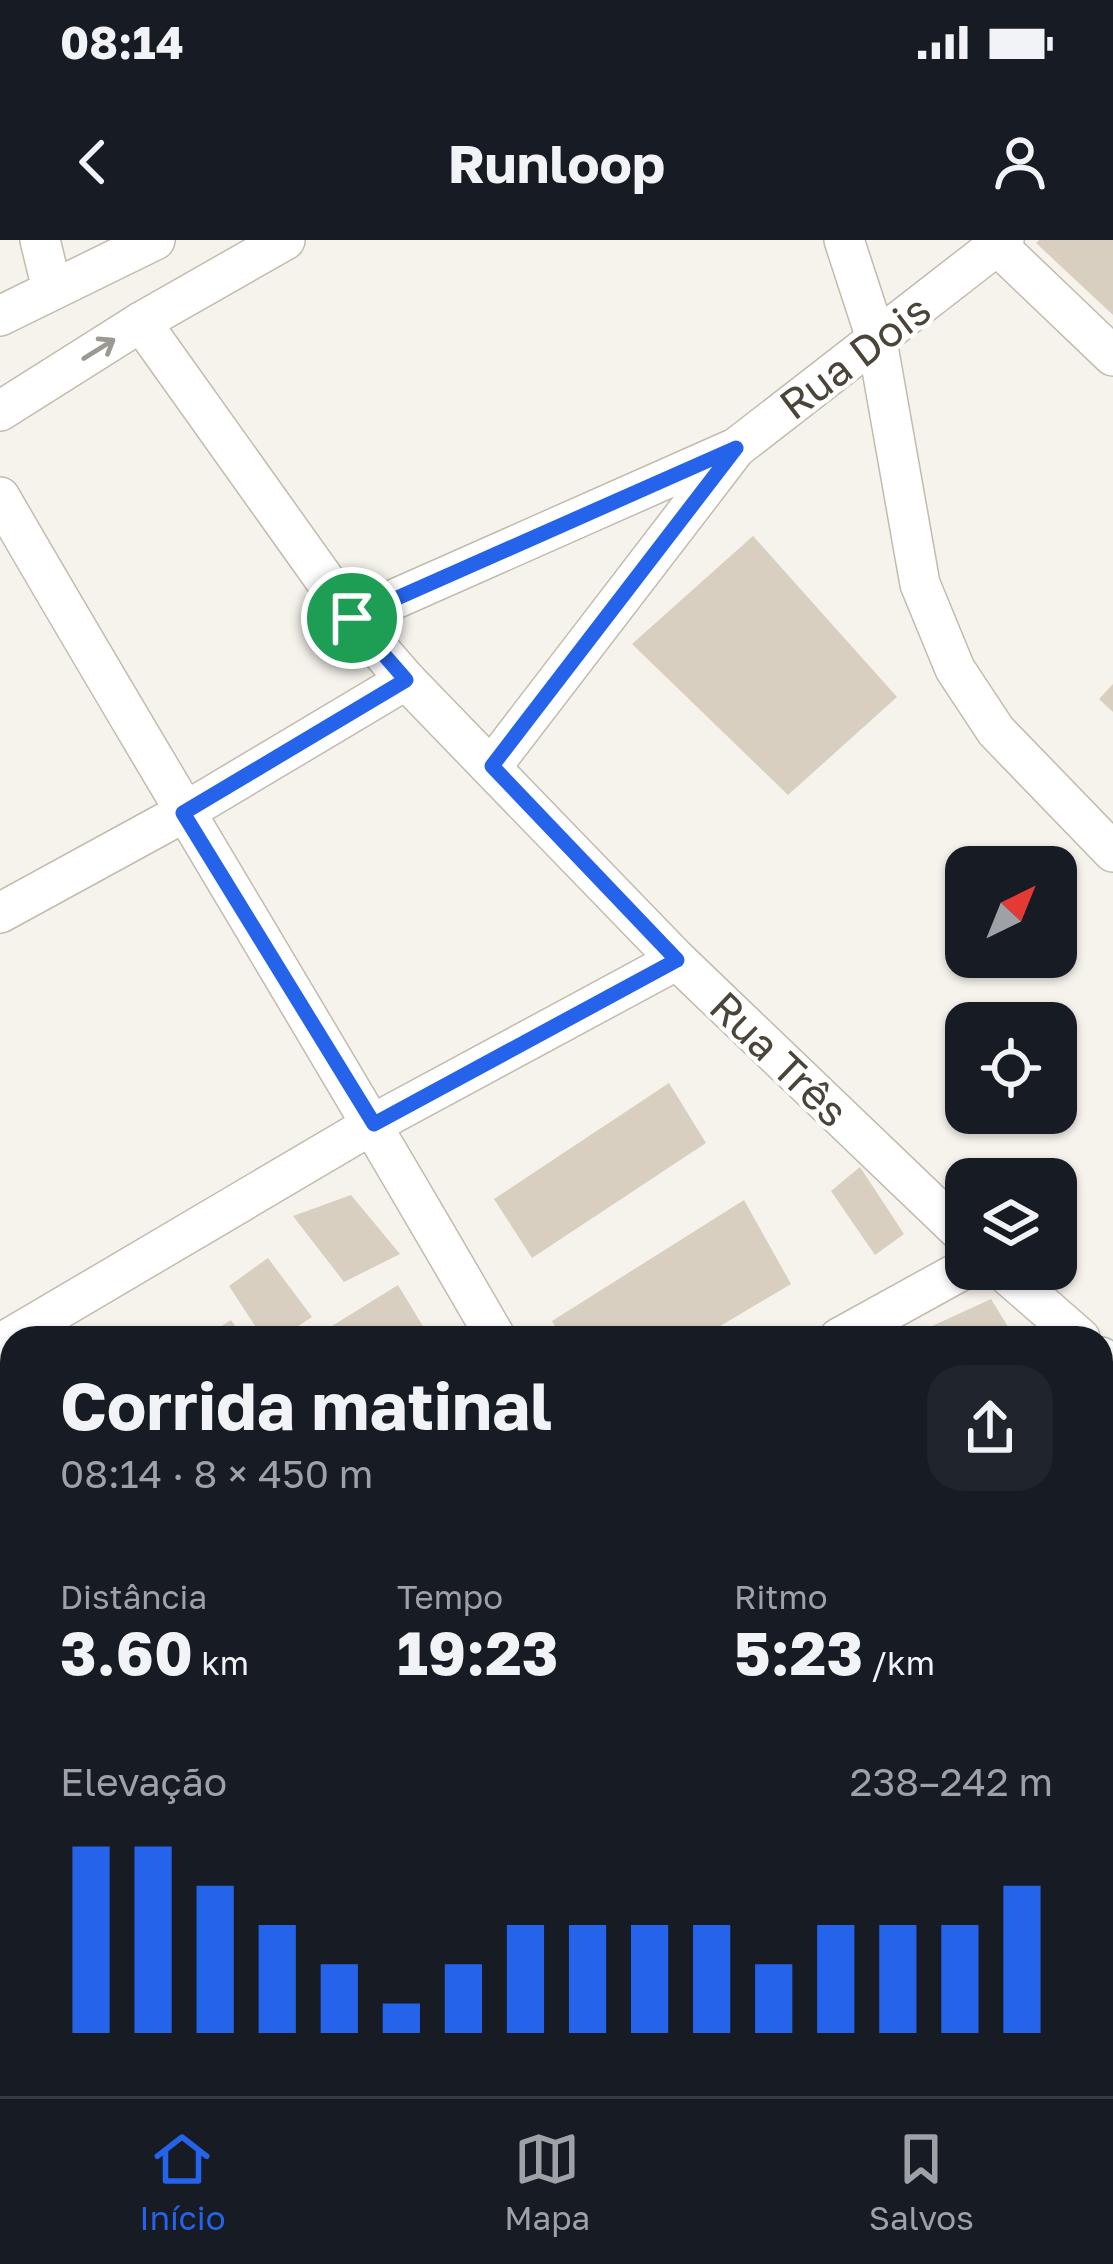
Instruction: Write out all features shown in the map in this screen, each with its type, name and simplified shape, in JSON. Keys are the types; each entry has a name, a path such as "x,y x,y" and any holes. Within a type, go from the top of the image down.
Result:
{"street":[{"path":"40,240 52,289"},
{"path":"0,316 155,240"},
{"path":"154,316 173,298 224,268 228,257 224,240"},
{"path":"0,411 285,240"},
{"path":"844,240 877,341 920,584 955,669 996,731 1113,852"},
{"path":"1001,243 1113,356"},
{"name":"Rua Dois","path":"492,766 736,448 1001,243"},
{"name":"Rua Três","path":"154,316 352,618 406,680 677,960 945,1217"},
{"path":"352,618 736,448"},
{"path":"0,497 489,1326"},
{"path":"0,913 183,813 406,680"},
{"path":"31,1326 374,1124 677,960"},
{"path":"861,1326 945,1280"},
{"path":"1025,1290 1066,1326"}],"building":[{"path":"1113,240 1113,315 1036,243"},
{"path":"753,536 897,697 788,795 632,644"},
{"path":"1113,684 1113,712 1099,699"},
{"path":"669,1083 706,1143 532,1258 494,1199"},
{"path":"860,1167 904,1234 875,1255 831,1191"},
{"path":"351,1195 400,1254 344,1282 293,1216"},
{"path":"744,1200 791,1284 720,1326 555,1326 552,1321"},
{"path":"268,1258 312,1317 298,1326 255,1326 229,1286"},
{"path":"398,1285 423,1326 332,1326"},
{"path":"991,1299 1008,1326 932,1326"}],"route":[{"path":"736,448 492,766 677,960 374,1124 183,813 406,680 352,618 736,448"}]}
